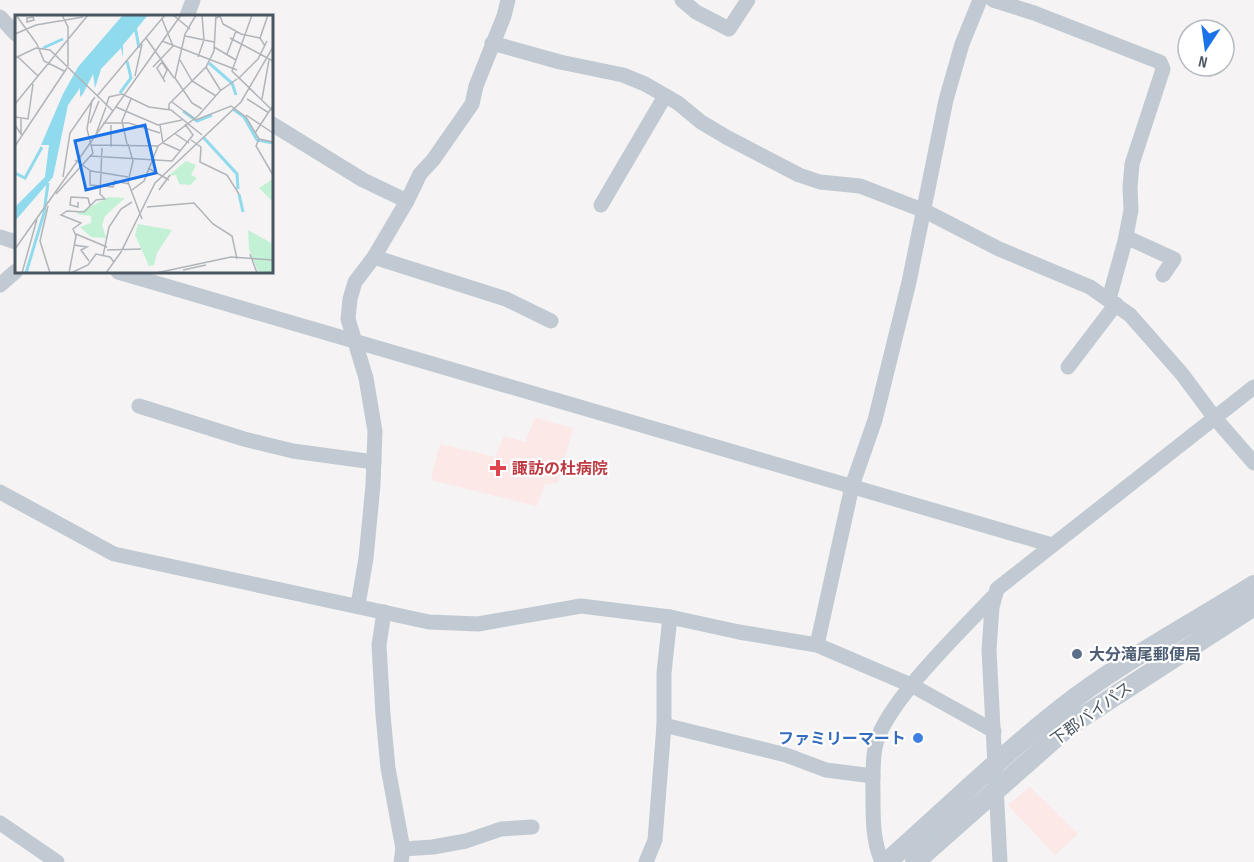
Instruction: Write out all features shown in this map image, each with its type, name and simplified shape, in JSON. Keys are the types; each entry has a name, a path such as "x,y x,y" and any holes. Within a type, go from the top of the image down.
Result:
{"street":[{"path":"187,15 193,0"},
{"path":"358,605 368,538 375,431 371,403 348,319 350,299 355,282 374,257 420,174 433,160 472,104 476,86 504,16 508,0"},
{"path":"682,0 696,12 729,29 748,0"},
{"path":"817,645 852,486 875,420 925,211 946,100 962,44 980,0"},
{"path":"993,0 1034,13 1160,62 1163,69 1132,164 1131,210 1112,302 1068,367"},
{"path":"0,17 15,33"},
{"path":"492,43 560,62 623,75 678,103 701,122 799,175 820,182 860,186 925,211 999,249 1090,287 1131,315 1254,463"},
{"path":"601,206 665,96"},
{"path":"273,125 363,180 406,201"},
{"path":"0,237 15,242"},
{"path":"1126,237 1178,252 1163,275"},
{"path":"374,257 506,299 550,321"},
{"path":"0,285 15,272"},
{"path":"121,273 1052,545"},
{"path":"882,862 874,839 875,747 882,727 893,709 998,589 1254,387"},
{"path":"139,406 244,439 293,451 374,462"},
{"path":"0,492 114,554 429,622 478,624 580,606 670,617 739,632 817,645 913,686 994,731"},
{"path":"887,862 1049,718 1138,654 1254,585"},
{"path":"993,597 989,650 1000,862"},
{"name":"下郡バイパス","path":"915,862 1070,725 1150,671 1254,606"},
{"path":"384,612 379,645 383,715 388,768 402,856 466,841 501,829 532,827"},
{"path":"646,862 655,840 664,725 664,673 670,617"},
{"path":"664,725 786,755 826,770 873,776"},
{"path":"0,823 57,862"}],"shaded area":[{"name":"諏訪の杜病院","path":"535,418 573,428 558,483 545,484 537,506 431,480 440,444 495,457 504,436 525,442"},
{"path":"1030,787 1078,834 1055,855 1008,805"}],"place":[{"name":"諏訪の杜病院","path":"498,468"},
{"name":"大分滝尾郵便局","path":"1077,654"},
{"name":"ファミリーマート","path":"918,738"}]}
